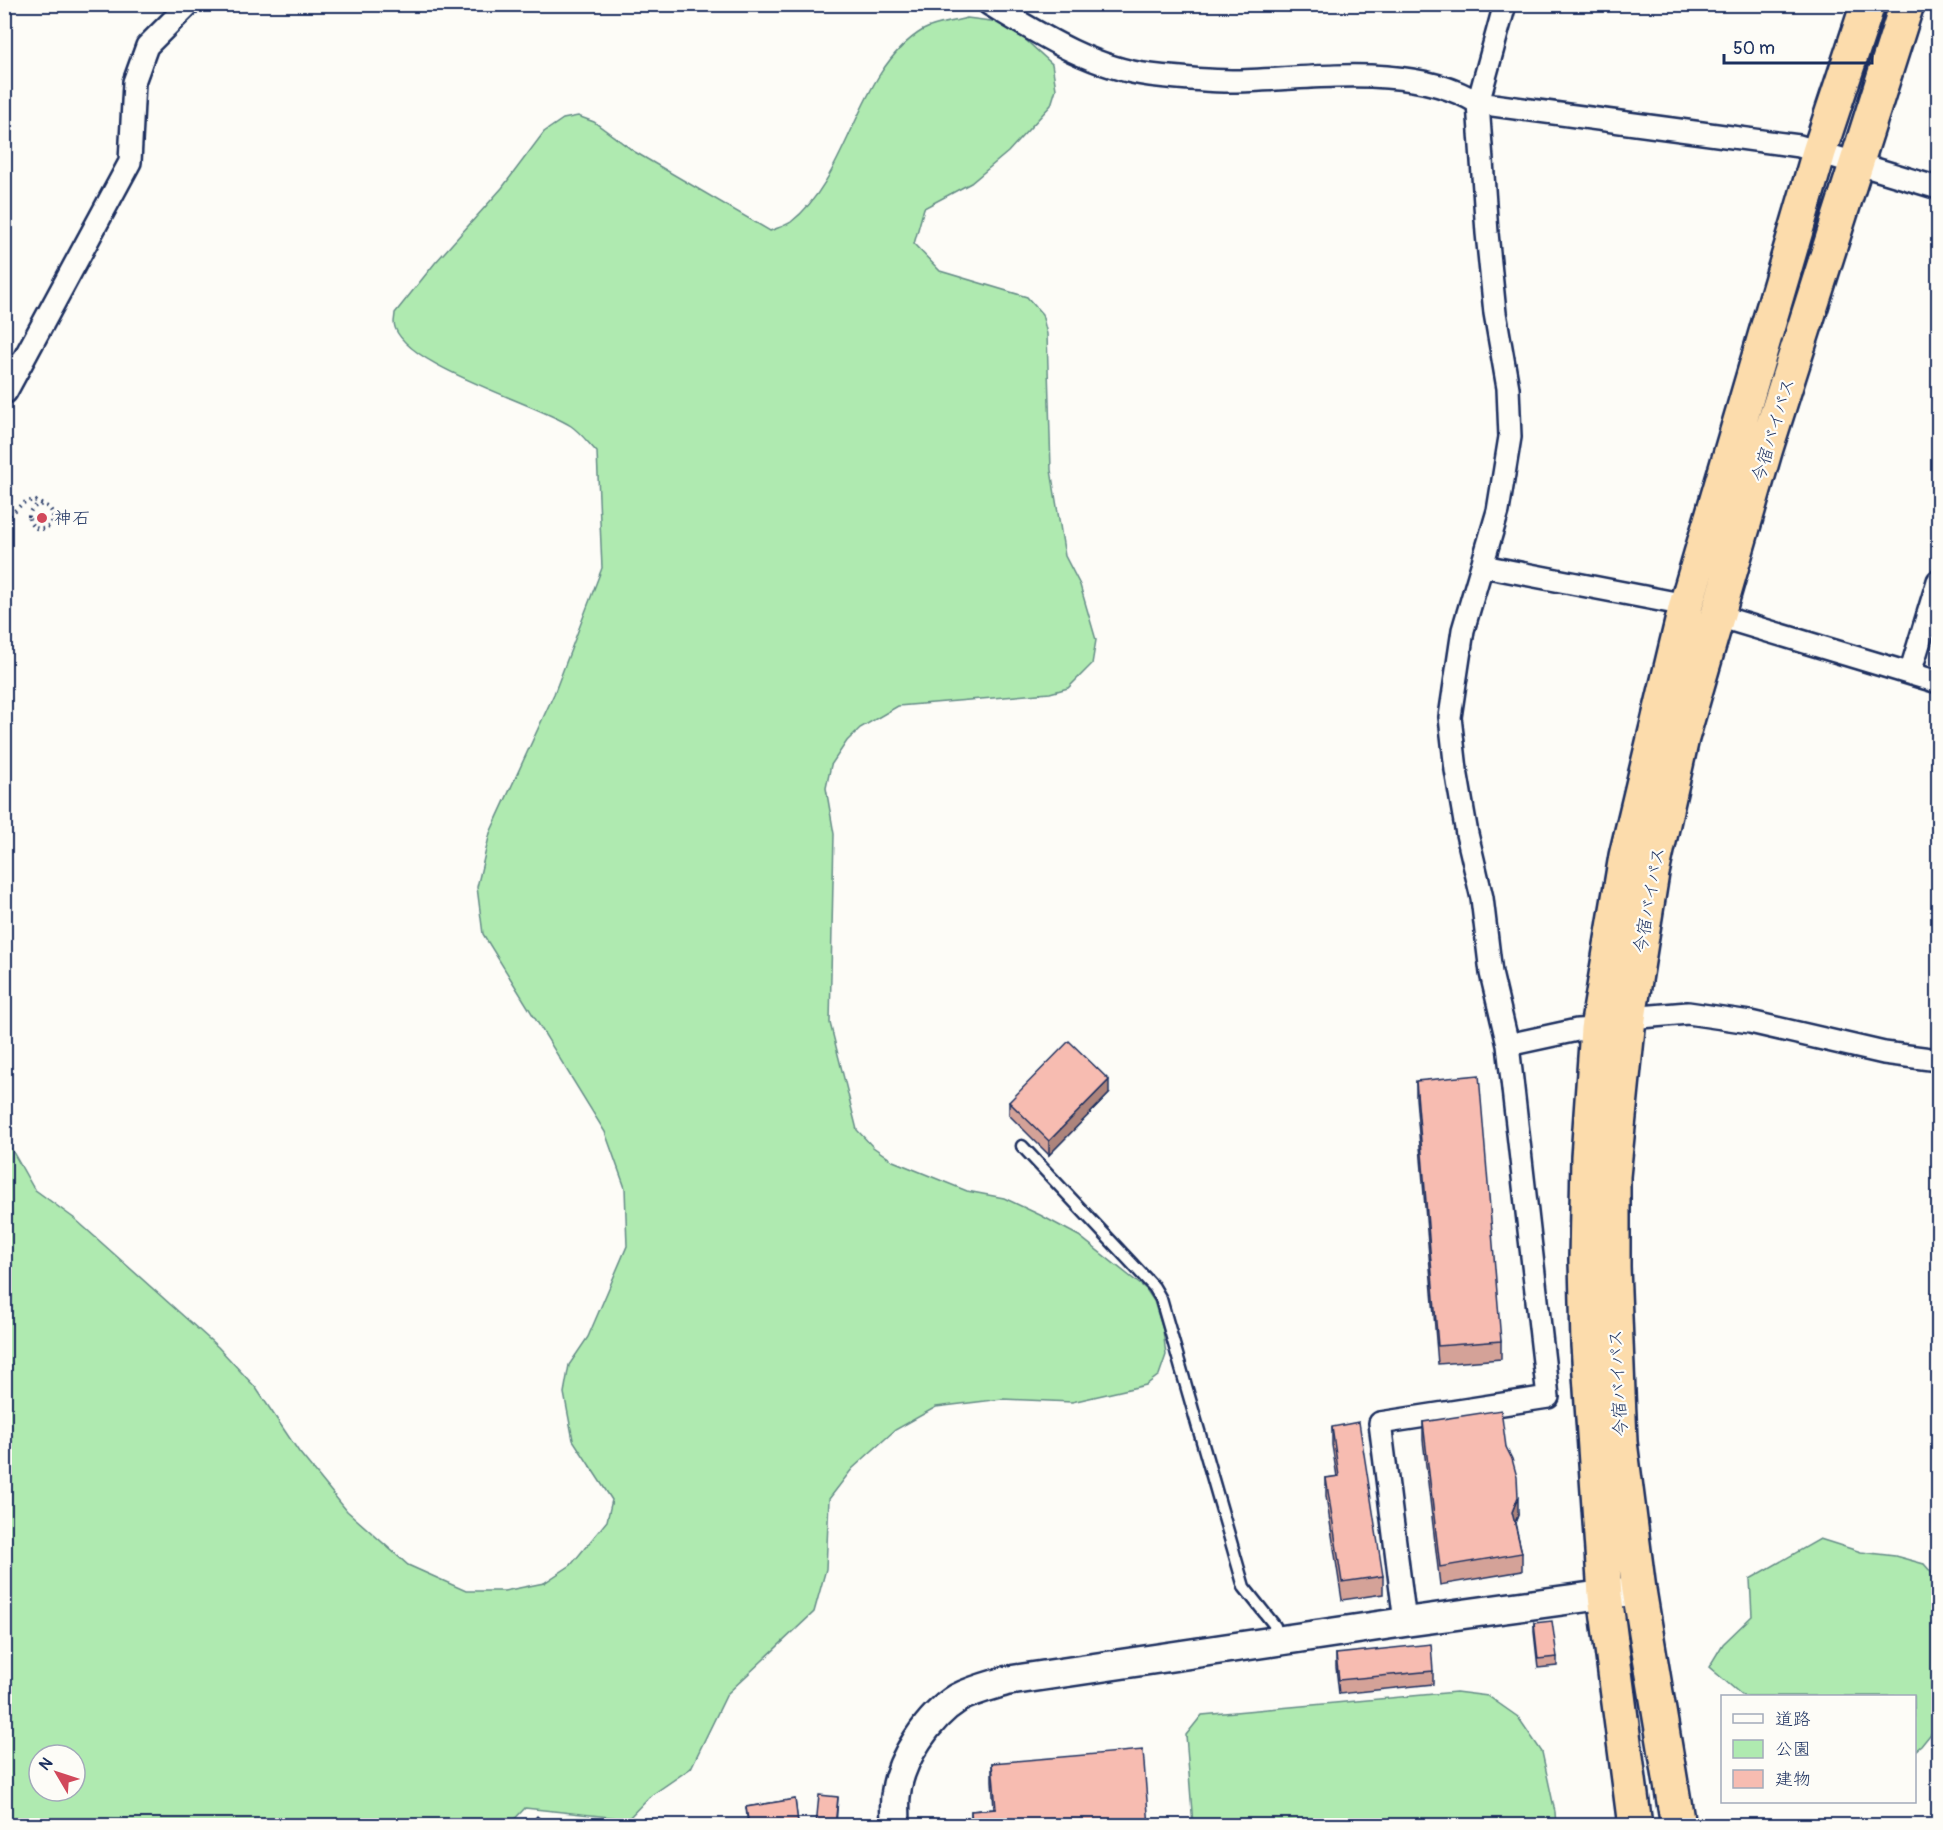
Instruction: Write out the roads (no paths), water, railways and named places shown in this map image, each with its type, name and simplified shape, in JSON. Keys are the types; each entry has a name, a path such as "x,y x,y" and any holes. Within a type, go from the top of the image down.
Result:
{"highway":[{"name":"今宿バイパス","path":"1635,1826 1605,1595 1588,1345 1586,1260 1588,1157 1597,1029 1626,856 1686,605 1819,152 1868,4"},
{"name":"今宿バイパス","path":"1678,1826 1640,1590 1620,1442 1613,1267 1613,1176 1629,1018 1654,861 1683,738 1766,448 1858,164 1906,4"}],"street":[{"path":"4,391 6,392 130,162 134,82 147,46 189,4"},
{"path":"989,4 1060,45 1098,62 1147,75 1232,81 1301,77 1410,79 1462,93 1478,104 1799,146 1938,188"},
{"path":"1405,1622 1380,1424 1548,1397 1509,1045 1491,973 1482,898 1467,834 1450,717 1463,630 1484,566 1498,512 1510,437 1508,388 1496,313 1487,233 1478,104 1505,4"},
{"path":"1484,566 1686,605"},
{"path":"1910,673 1938,581"},
{"path":"1718,616 1938,682"},
{"path":"1629,1018 1688,1013 1740,1020 1884,1053 1938,1060"},
{"path":"1509,1045 1577,1030 1597,1029"},
{"path":"896,1826 896,1792 906,1761 920,1735 939,1713 958,1698 980,1688 1006,1681 1640,1590"}],"lane":[{"path":"1022,1146 1154,1287 1161,1299 1244,1587 1275,1626 1279,1641"}],"place":[{"name":"神石","path":"42,518"}]}
